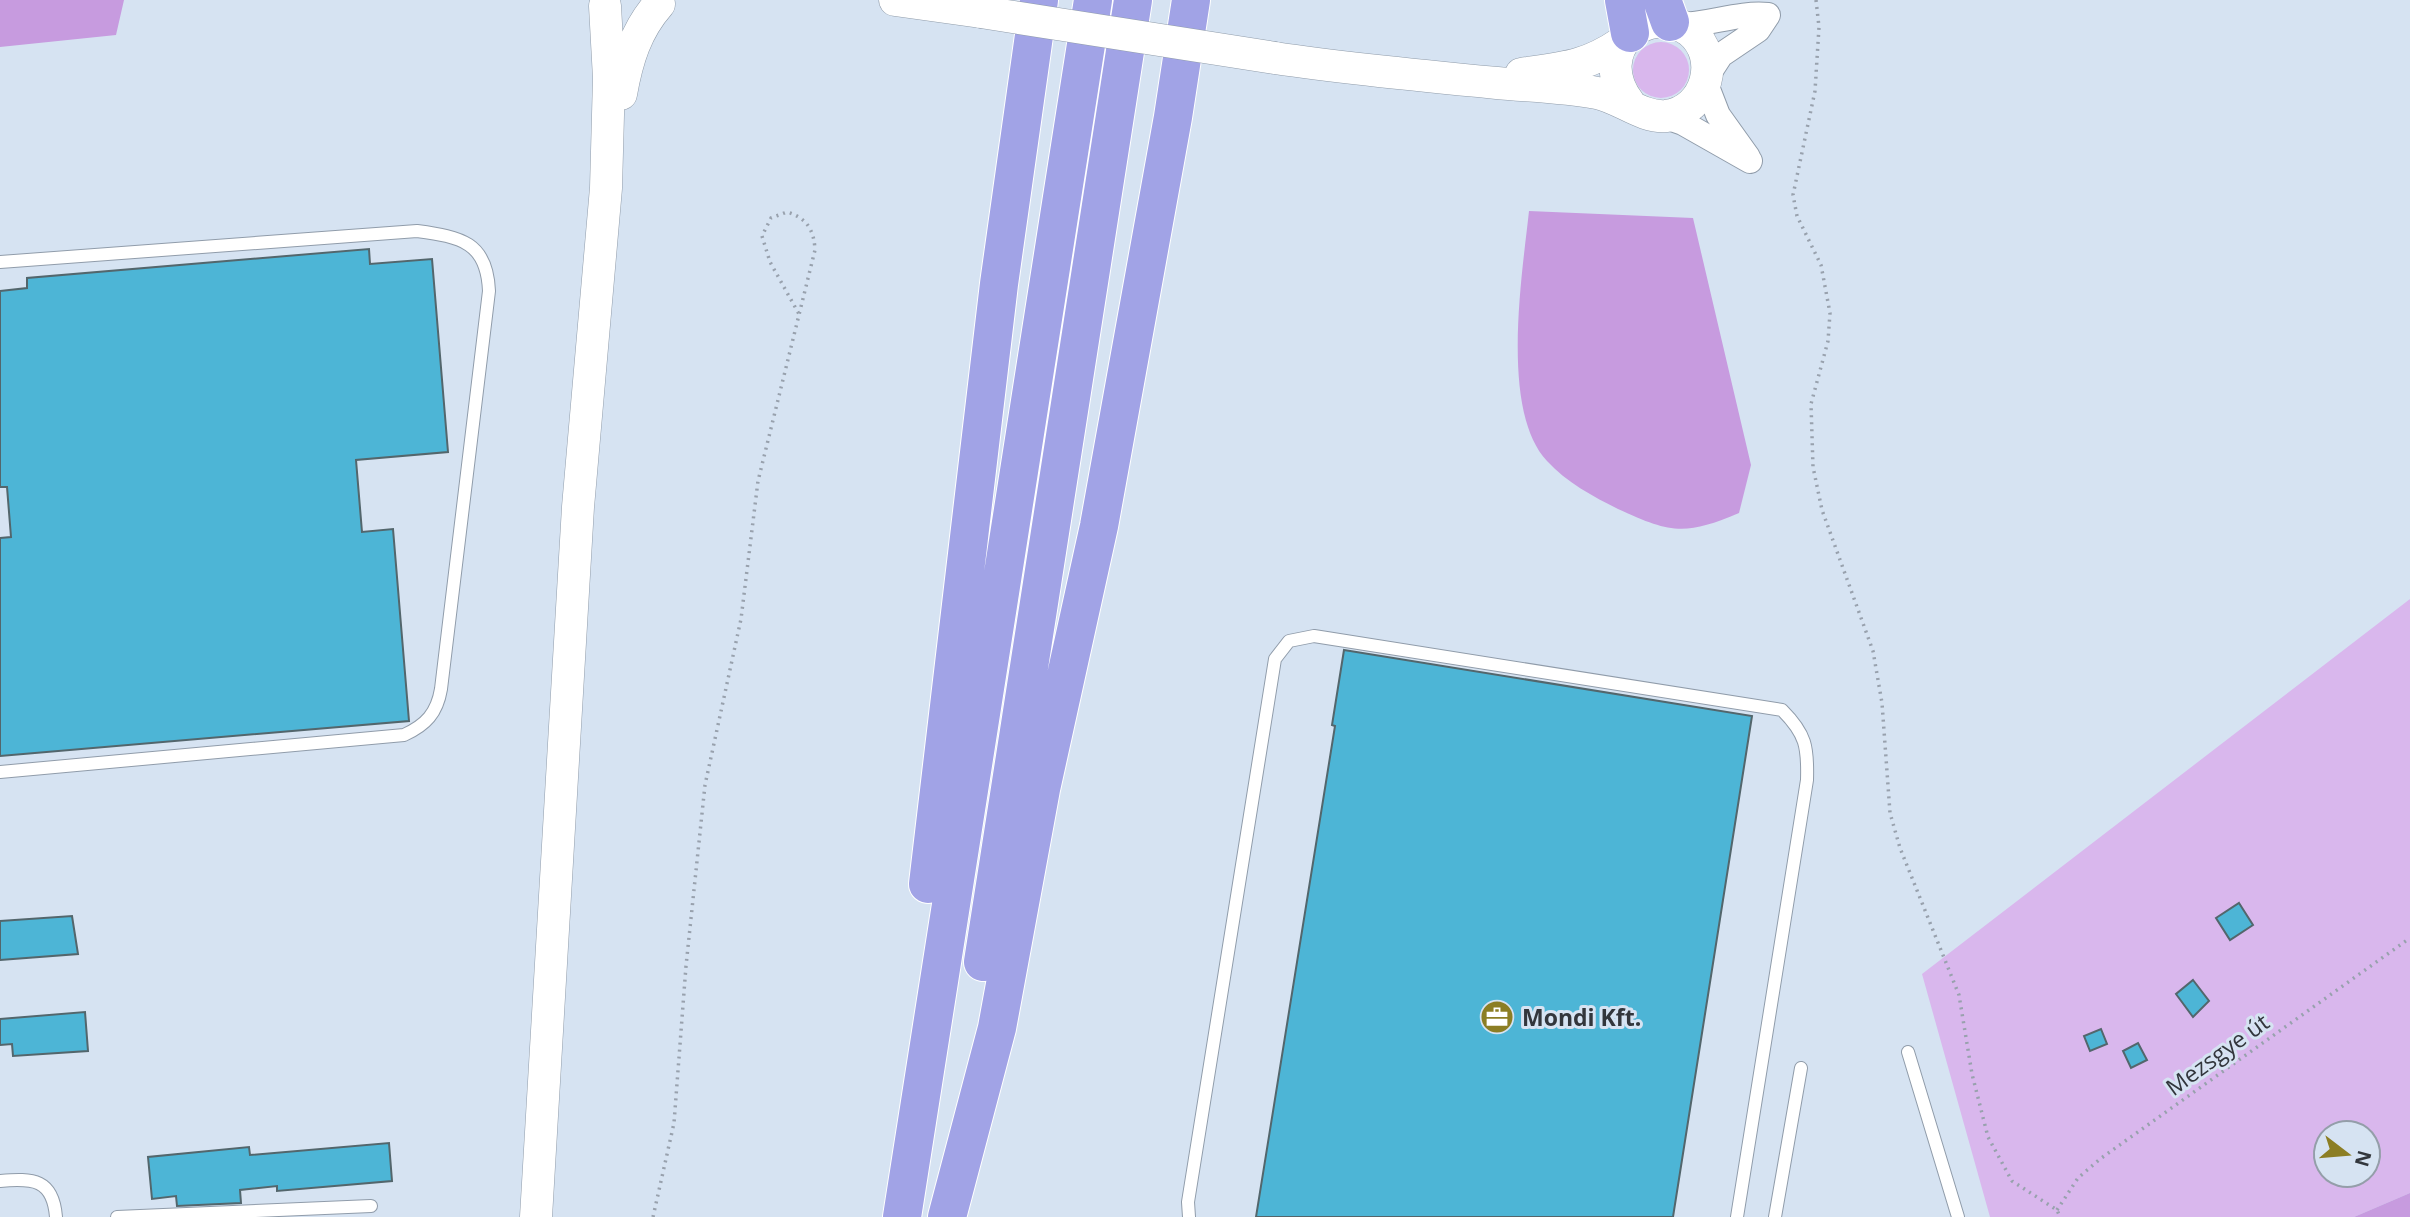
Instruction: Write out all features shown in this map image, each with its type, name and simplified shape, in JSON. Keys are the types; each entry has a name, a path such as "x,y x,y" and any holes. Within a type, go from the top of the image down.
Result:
{"highway":[{"path":"904,1200 908,1052 999,284 1040,0"},
{"path":"904,1200 1093,0"},
{"path":"946,1217 1133,0"},
{"path":"946,1217 997,1028 1041,789 1099,526 1174,117 1191,0"},
{"path":"1174,117 1203,0"}],"street":[{"path":"895,0 1371,72 1598,93 1629,103 1651,115 1683,123 1750,161 1718,115 1707,80 1705,51 1698,40 1670,16"},
{"path":"536,1217 575,547 606,188 609,79 600,3 626,13 649,9 661,2"},
{"path":"606,188 624,79 634,42 646,18 661,2"},
{"path":"1625,26 1642,26 1670,16 1710,24 1752,13 1768,15 1758,30 1721,55 1689,107 1663,116"},
{"path":"1464,80 1585,64 1598,59 1625,26"},
{"path":"1625,26 1615,58 1614,75 1619,90 1629,103"}],"lane":[{"path":"0,262 417,231 463,241 478,252 488,268 489,291 441,689 438,705 430,719 404,735 0,772"},
{"path":"1189,1217 1188,1202 1275,659 1289,641 1314,636 1782,710 1798,726 1808,751 1807,780 1737,1217"},
{"path":"1908,1052 1958,1217"},
{"path":"1775,1217 1801,1068"},
{"path":"0,1181 26,1179 40,1183 50,1191 56,1217"},
{"path":"117,1217 258,1213 371,1206"}],"path":[{"path":"1816,0 1819,27 1815,91 1793,195 1797,216 1821,265 1830,313 1828,341 1811,404 1812,467 1822,510 1873,651 1882,703 1890,813 1900,848 1959,995 1972,1074 1987,1137 2012,1181 2057,1210 2060,1217"},
{"path":"653,1217 674,1123 686,965 705,785 741,619 758,481 811,274 814,237 804,219 787,212 771,218 762,236 770,262 799,314"},
{"name":"Mezsgye út","path":"2057,1210 2078,1178 2100,1159 2410,938"}],"shaded area":[{"path":"0,0 124,0 116,35 0,47"},
{"path":"1655,42 1667,42 1677,46 1685,54 1689,70 1685,86 1677,94 1667,98 1655,98 1645,94 1637,86 1633,76 1633,64 1637,54 1645,46"},
{"path":"1529,211 1693,218 1751,465 1739,513 1691,528 1665,527 1636,517 1599,499 1571,482 1547,461 1532,439 1523,410 1519,377 1519,305"},
{"path":"2410,599 2410,1193 2354,1217 1990,1217 1922,974"},
{"path":"2410,1193 2410,1217 2354,1217"}],"building":[{"path":"369,249 370,264 432,259 448,452 356,460 362,532 393,529 409,721 0,756 0,538 11,537 7,487 0,487 0,291 27,288 27,278"},
{"path":"1344,650 1752,716 1673,1217 1256,1217 1335,726 1332,725"},
{"path":"2239,903 2253,925 2230,940 2216,918"},
{"path":"72,916 78,954 0,960 0,921"},
{"path":"2193,980 2209,1001 2193,1017 2176,994"},
{"path":"85,1012 88,1051 13,1056 12,1044 0,1045 0,1019"},
{"path":"2101,1029 2107,1044 2090,1051 2084,1036"},
{"path":"2138,1043 2147,1060 2131,1068 2123,1051"},
{"path":"389,1143 392,1181 277,1191 277,1186 240,1190 241,1203 177,1206 176,1196 152,1199 148,1157 249,1147 250,1155"}],"place":[{"name":"Mondi Kft.","path":"1497,1017"}]}
